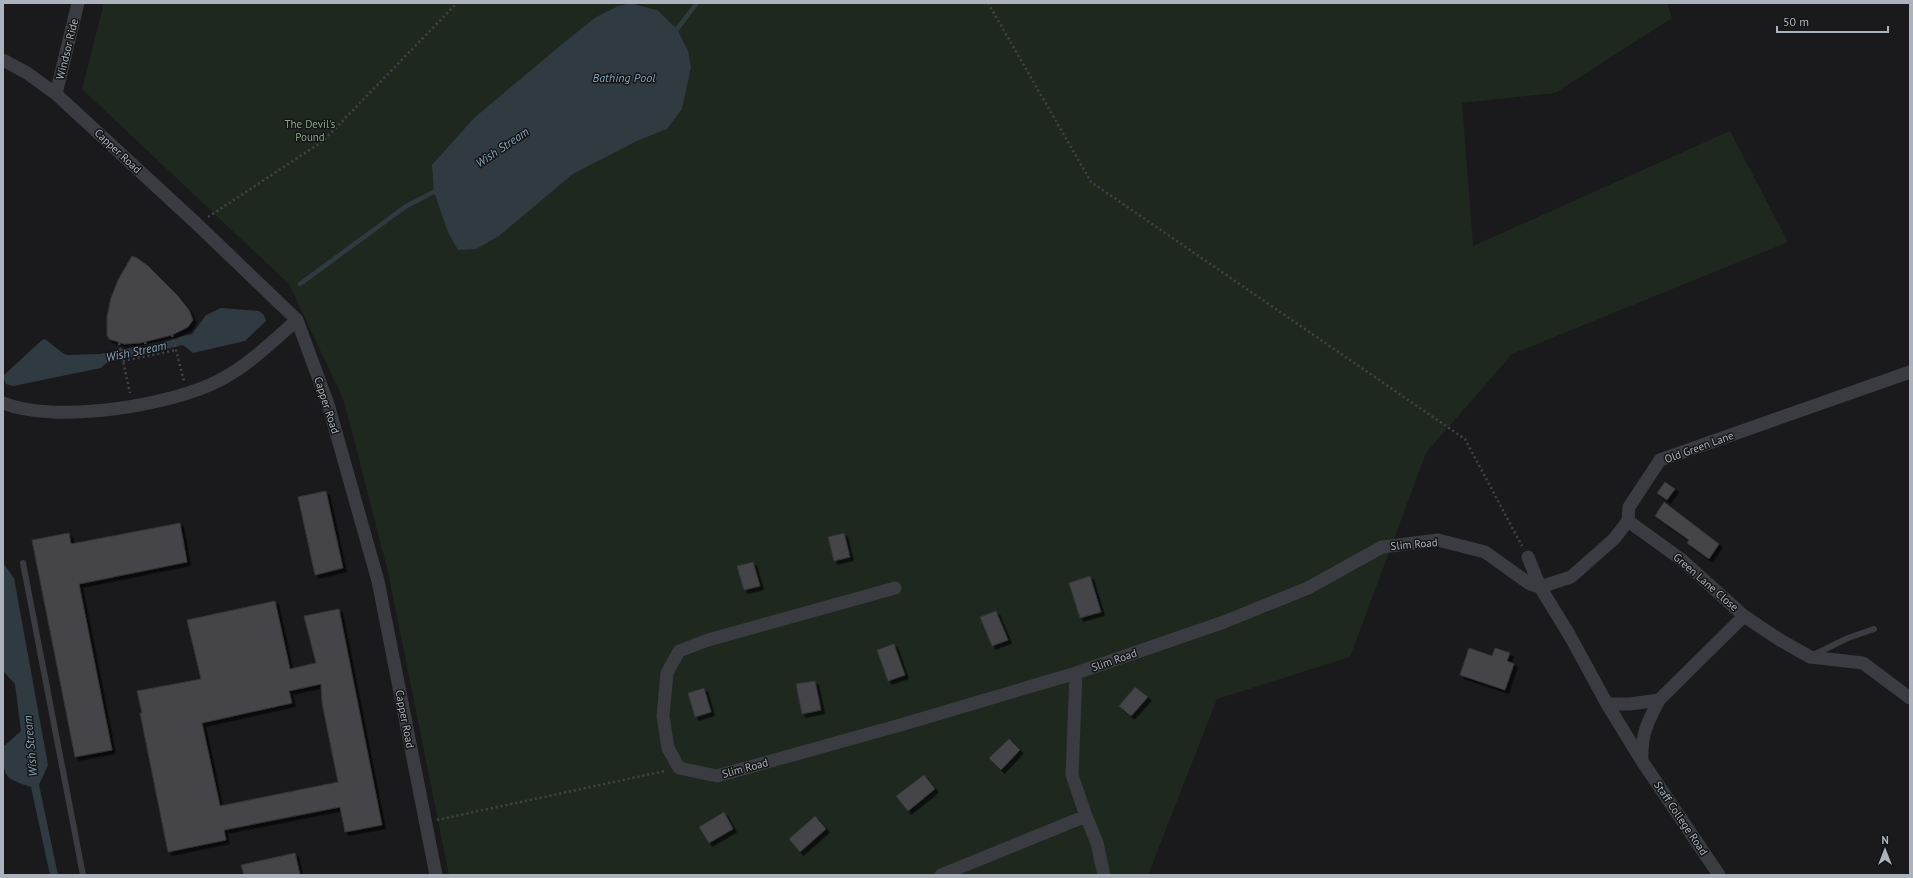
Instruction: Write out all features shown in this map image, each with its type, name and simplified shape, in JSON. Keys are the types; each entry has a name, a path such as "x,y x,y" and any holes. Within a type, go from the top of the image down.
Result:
{"street":[{"name":"Windsor Ride","path":"56,94 78,3"},
{"name":"Capper Road","path":"3,60 27,73 56,94 197,224 297,320 328,404 378,581 436,875"},
{"path":"3,403 14,408 48,413 90,412 133,406 187,393 214,383 234,372 267,347 297,320"},
{"name":"Old Green Lane","path":"1540,587 1571,577 1614,539 1628,521 1629,507 1660,460 1910,372"},
{"name":"Green Lane Close","path":"1628,521 1682,560 1744,616 1659,700 1645,726 1641,744 1642,760"},
{"name":"Slim Road","path":"679,768 717,776 904,724 1076,673 1224,622 1301,591 1382,547 1438,540 1485,552 1530,584 1540,587"},
{"path":"1528,557 1540,587 1570,636 1607,704 1642,760"},
{"path":"679,768 668,748 662,716 667,673 679,651 708,640 895,588"},
{"path":"1744,616 1780,640 1810,657 1863,663 1910,698"},
{"name":"Slim Road","path":"1076,673 1072,774 1097,843 1104,875"},
{"path":"1607,704 1630,704 1659,700"},
{"name":"Staff College Road","path":"1642,760 1719,875"},
{"path":"940,875 1086,816"}],"lane":[{"path":"23,562 84,875"},
{"path":"1810,657 1848,638 1874,629"}],"path":[{"path":"197,224 323,141 457,3"},
{"path":"988,3 1091,182 1465,439 1528,557"},
{"path":"172,335 187,393"},
{"path":"145,342 148,356"},
{"path":"119,343 133,406"},
{"path":"123,361 176,350"},
{"path":"425,822 679,768"}],"green space":[{"name":"The Devil's Pound","path":"104,3 631,3 618,6 596,17 567,40 499,236 573,174 637,141 666,129 657,10 636,3 1667,3 1672,18 1555,93 1462,103 1473,246 1730,131 1788,242 1512,354 1426,453 1350,657 1217,699 1148,875 449,875 388,572 344,401 289,284 82,89"}],"water":[{"name":"Bathing Pool","path":"631,3 657,10 677,29 688,51 691,67 682,109 667,129 637,141 573,174 499,236 476,249 458,250 448,232 434,192 432,165 474,118 567,40 596,17 618,6"},
{"path":"221,308 259,311 264,315 266,321 245,341 193,353 183,345 106,363 101,368 13,386 6,384 3,376 42,340 45,339 64,354 100,354 192,334 206,315"},
{"path":"3,563 14,578 48,765 39,785 58,875 50,875 31,787 10,778 7,775 4,765 3,747 21,731 15,684 3,671"}],"building":[{"path":"132,256 148,266 178,296 189,310 193,320 188,327 172,335 140,343 124,344 109,339 107,335 107,317 111,298 118,280"},
{"path":"1665,482 1675,489 1667,500 1657,493"},
{"path":"326,491 343,568 315,575 298,497"},
{"path":"1664,502 1719,544 1709,559 1687,543 1689,540 1655,516"},
{"path":"180,523 187,562 79,584 112,750 75,757 32,540 69,533 71,544"},
{"path":"844,533 850,557 834,561 828,537"},
{"path":"753,562 760,586 744,590 737,566"},
{"path":"1090,576 1101,612 1080,618 1069,583"},
{"path":"275,601 290,669 316,663 304,616 339,609 382,825 345,832 340,807 224,830 226,840 168,852 140,713 142,713 137,691 201,679 187,620","holes":["321,684 322,703 338,782 220,806 202,723 292,703 289,691"]},
{"path":"996,611 1008,640 992,646 980,617"},
{"path":"894,644 905,675 888,681 877,650"},
{"path":"1469,648 1492,656 1495,648 1510,653 1507,661 1514,664 1505,690 1460,675"},
{"path":"815,681 821,710 802,714 796,684"},
{"path":"1135,687 1148,697 1131,716 1119,706"},
{"path":"704,688 711,712 695,717 688,693"},
{"path":"1009,739 1020,750 1001,770 989,758"},
{"path":"924,775 935,789 908,811 896,796"},
{"path":"724,812 733,829 709,843 699,827"},
{"path":"815,816 826,829 800,852 789,839"},
{"path":"295,853 300,875 244,875 241,865"}],"waterway":[{"name":"Wish Stream","path":"673,32 697,3"},
{"name":"Wish Stream","path":"300,284 405,207 439,189"}]}
